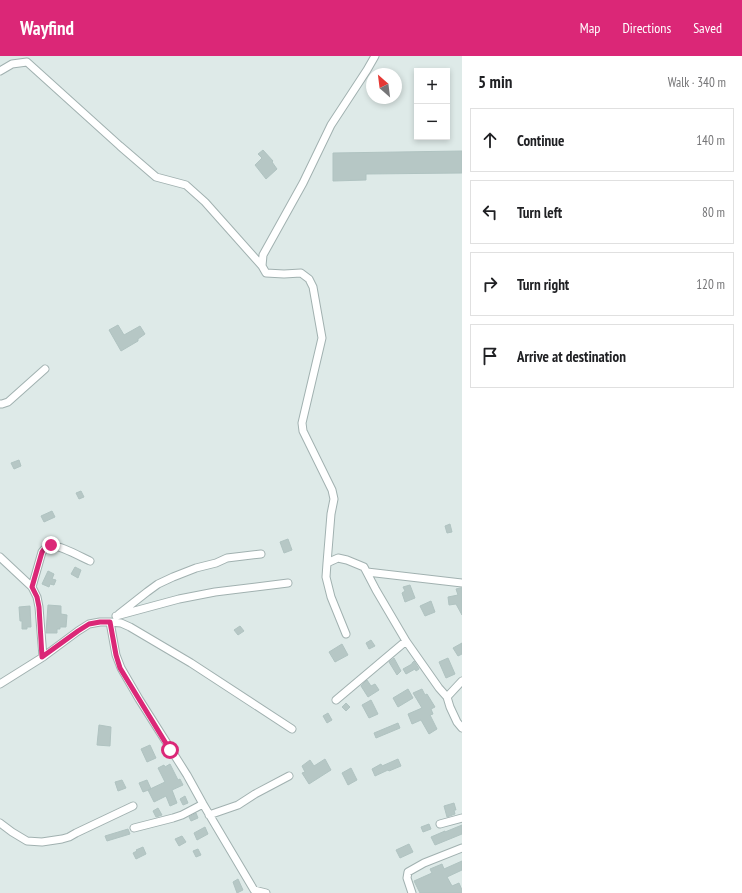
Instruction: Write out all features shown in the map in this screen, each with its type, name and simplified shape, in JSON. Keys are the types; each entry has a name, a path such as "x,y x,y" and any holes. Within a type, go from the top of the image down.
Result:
{"street":[{"path":"262,266 263,255 303,183 331,125 375,56"},
{"path":"0,71 12,64 27,62 156,177 186,185 205,202 262,266 266,273 301,273 309,279 313,287 322,338 302,423 303,431 332,490 334,499 331,514 326,577 331,597 346,634"},
{"path":"0,404 8,402 45,369"},
{"path":"32,587 42,552 45,548 51,545 90,561"},
{"path":"110,622 158,584 173,577 227,558 260,554"},
{"path":"0,557 32,587 37,597 42,657"},
{"path":"327,563 338,558 364,567 406,641 447,697 457,722 462,728"},
{"path":"367,572 462,583"},
{"path":"116,616 178,599 215,592 288,582"},
{"path":"0,684 89,624 100,622 121,623 191,663 292,729"},
{"path":"110,622 120,668 187,775 254,891 266,893"},
{"path":"336,700 406,641"},
{"path":"447,697 462,681"},
{"path":"209,815 238,805 289,776"},
{"path":"134,828 182,815 203,804"},
{"path":"0,823 27,841 42,842 70,837 133,806"},
{"path":"440,824 462,818"},
{"path":"412,893 407,878 408,872 424,863 462,848"}],"building":[{"path":"263,150 273,161 272,162 277,169 266,179 255,165 262,158 258,154"},
{"path":"462,151 462,173 366,174 366,180 333,181 333,153"},
{"path":"118,325 124,335 140,326 145,334 138,339 138,341 121,351 109,330"},
{"path":"19,460 21,466 14,469 11,463"},
{"path":"81,491 84,497 79,499 76,493"},
{"path":"52,511 55,517 44,522 41,516"},
{"path":"450,524 452,532 447,533 445,526"},
{"path":"288,539 292,550 284,553 280,542"},
{"path":"75,567 81,570 78,578 71,574"},
{"path":"48,571 54,574 52,579 56,580 54,585 50,584 49,587 42,584"},
{"path":"410,585 415,598 405,602 402,593 405,591 403,587"},
{"path":"462,588 462,615 456,604 449,605 448,597 458,595 456,589"},
{"path":"431,601 435,612 425,616 420,606"},
{"path":"48,605 61,606 61,614 67,615 66,627 60,627 60,629 57,629 57,633 46,633"},
{"path":"30,606 31,627 22,629 19,607"},
{"path":"240,626 244,631 238,635 234,630"},
{"path":"371,640 375,646 369,649 366,643"},
{"path":"462,643 462,654 458,656 453,648"},
{"path":"342,644 348,655 335,662 329,652"},
{"path":"394,658 401,671 397,675 389,662"},
{"path":"448,658 455,674 446,678 439,662"},
{"path":"414,661 419,669 416,671 415,669 406,674 403,669 412,664"},
{"path":"367,680 371,686 375,684 379,690 368,697 361,686"},
{"path":"408,689 413,698 398,707 393,698"},
{"path":"422,689 435,707 431,709 433,714 430,715 437,729 429,734 421,720 412,724 408,714 422,708 413,693"},
{"path":"371,700 378,714 369,718 362,705"},
{"path":"346,703 350,707 346,711 342,707"},
{"path":"328,713 332,720 327,723 323,716"},
{"path":"398,723 400,728 376,738 374,733"},
{"path":"99,725 111,727 110,746 97,745"},
{"path":"150,745 156,758 147,762 141,749"},
{"path":"325,759 331,770 309,784 302,773 305,772 302,766 310,760 314,766"},
{"path":"398,759 401,766 375,776 372,769 381,764 382,766"},
{"path":"170,764 178,780 180,779 183,785 172,790 177,803 170,806 166,796 154,802 148,790 165,782 158,768 164,765 165,767"},
{"path":"351,768 357,780 348,785 342,773"},
{"path":"122,780 126,788 118,791 115,782"},
{"path":"147,780 151,789 143,792 139,783"},
{"path":"185,796 188,803 183,805 180,799"},
{"path":"454,803 456,810 454,810 455,814 447,817 444,806"},
{"path":"158,808 162,815 156,817 153,811"},
{"path":"196,813 198,818 191,821 189,817"},
{"path":"429,824 431,829 423,832 421,827"},
{"path":"462,825 462,834 435,845 431,837"},
{"path":"205,827 208,834 197,840 194,833"},
{"path":"128,829 130,834 107,841 105,836"},
{"path":"182,836 186,842 179,846 175,839"},
{"path":"409,844 413,852 400,858 396,850"},
{"path":"143,847 146,854 136,859 133,853"},
{"path":"198,849 201,855 196,857 193,851"},
{"path":"462,861 462,870 447,877 452,886 459,883 462,893 420,893 414,881 432,873 430,869 442,864 444,869"},
{"path":"238,879 243,890 237,893 233,882"}],"route":[{"path":"51,545 45,548 42,552 32,587 37,597 39,607 42,657 89,624 110,622 120,668 170,750"}]}
